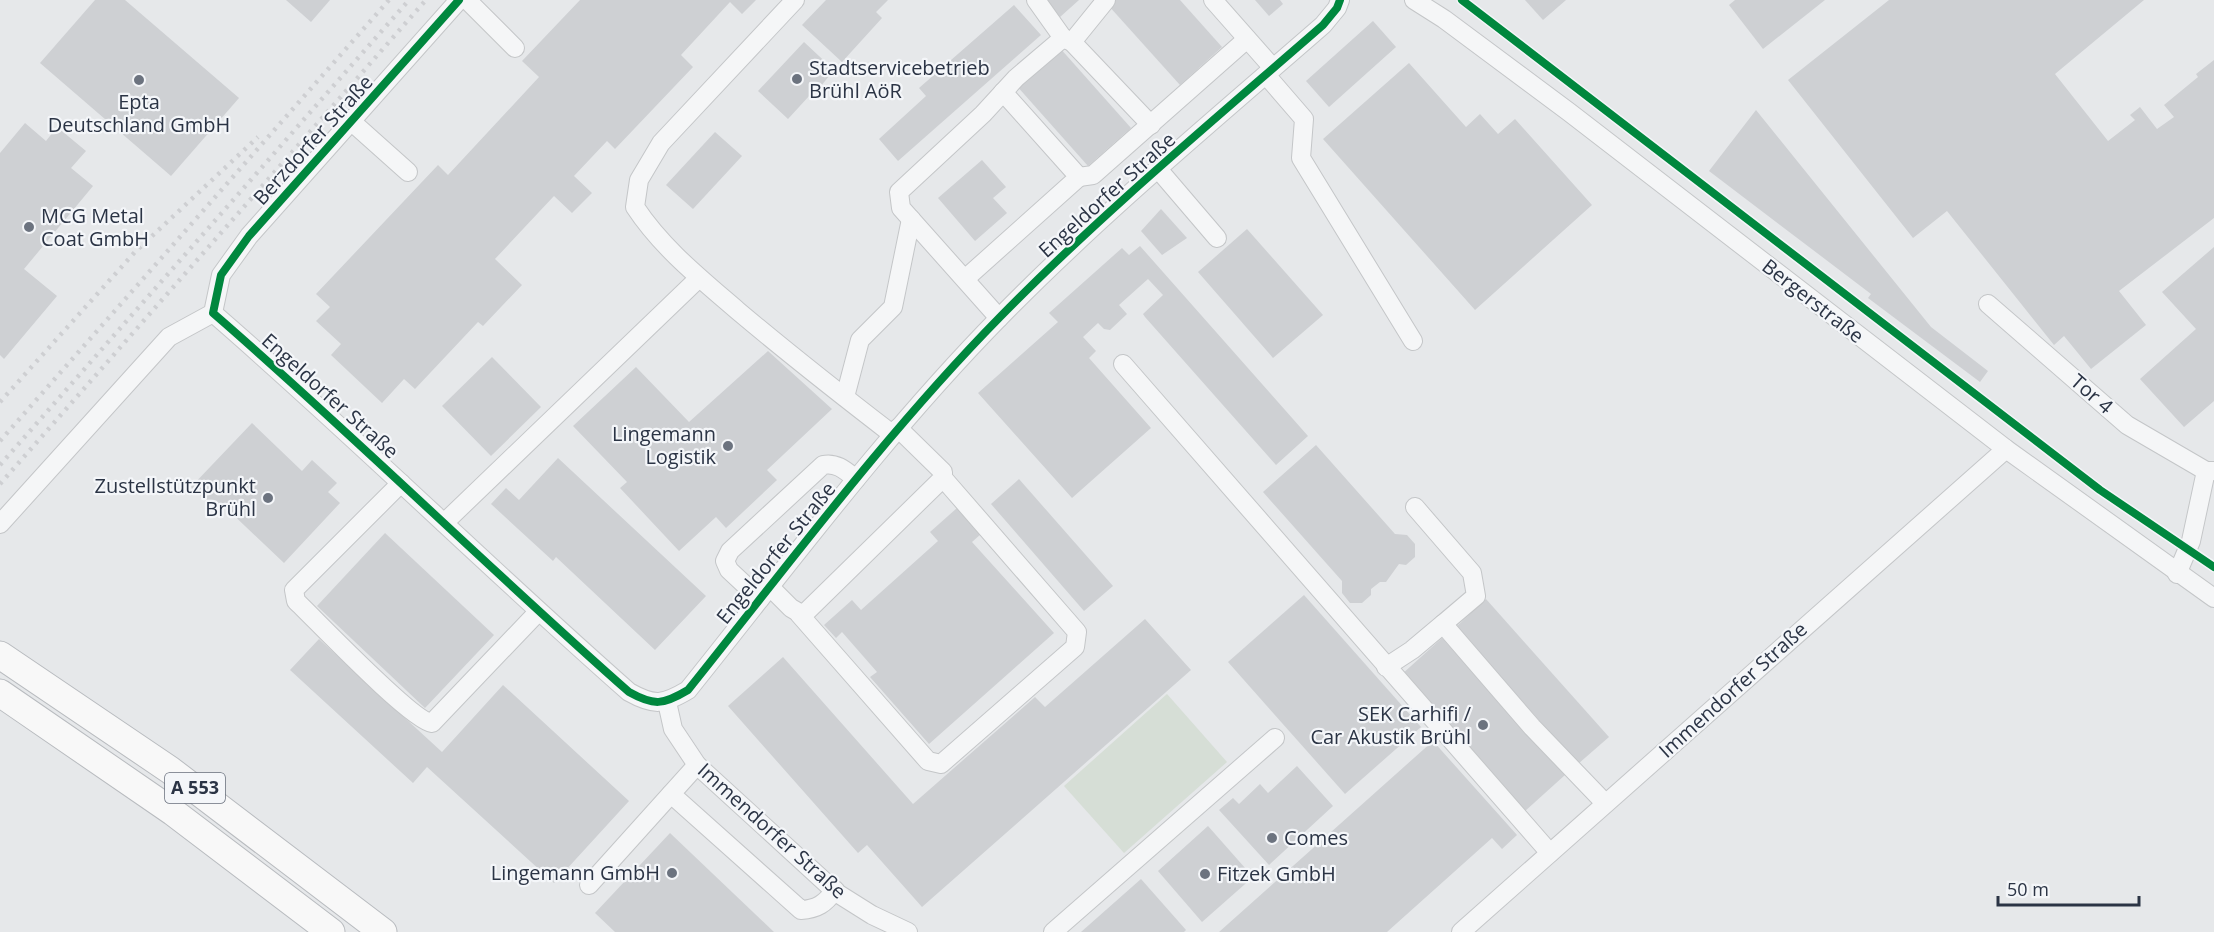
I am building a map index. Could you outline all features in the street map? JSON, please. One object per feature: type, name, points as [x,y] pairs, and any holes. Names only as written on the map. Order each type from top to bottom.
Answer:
[{"type":"highway","name":"A 553","points":[[0,654],[179,776],[383,932]]},
{"type":"highway","name":"A 553","points":[[0,693],[173,812],[331,932]]},
{"type":"street","name":"Berzdorfer Straße","points":[[213,313],[221,275],[249,236],[459,0]]},
{"type":"street","points":[[467,0],[515,48]]},
{"type":"street","points":[[795,0],[661,143],[639,180],[635,207],[651,231],[699,278],[845,398],[895,431],[943,472],[943,478],[1077,632],[1075,648],[941,764],[928,761],[799,614],[729,570],[725,561],[730,550],[823,465],[831,464],[840,467],[856,479]]},
{"type":"street","points":[[1036,0],[1068,40],[1151,125]]},
{"type":"street","points":[[999,318],[901,208],[899,192],[1003,92],[1068,40],[1106,0]]},
{"type":"street","points":[[1213,0],[1247,39],[1304,119],[1301,158],[1413,341]]},
{"type":"street","name":"Engeldorfer Straße","points":[[213,313],[401,483],[538,612],[629,692],[645,701],[667,702],[687,690],[895,431],[999,318],[1158,169],[1323,25],[1340,0]]},
{"type":"street","name":"Bergerstraße","points":[[1420,2],[1569,112],[2006,449],[2177,574],[2214,598]]},
{"type":"street","points":[[965,279],[1079,177],[1093,176],[1247,39]]},
{"type":"street","points":[[1003,92],[1079,177]]},
{"type":"street","points":[[352,122],[408,172]]},
{"type":"street","points":[[1158,169],[1217,238]]},
{"type":"street","points":[[845,398],[860,340],[893,307],[911,219]]},
{"type":"street","points":[[444,523],[699,278]]},
{"type":"street","name":"Tor 4","points":[[1988,304],[2127,425],[2210,471],[2191,541],[2177,574]]},
{"type":"street","points":[[0,524],[168,337],[213,313]]},
{"type":"street","points":[[1123,364],[1550,853]]},
{"type":"street","name":"Immendorfer Straße","points":[[1461,932],[2006,449]]},
{"type":"street","points":[[799,614],[808,612],[943,478]]},
{"type":"street","points":[[401,483],[294,590],[296,601],[399,700],[424,722],[432,723],[538,612]]},
{"type":"street","points":[[1386,667],[1412,650],[1476,596],[1473,573],[1415,507]]},
{"type":"street","points":[[1443,624],[1532,727],[1605,803]]},
{"type":"street","name":"Immendorfer Straße","points":[[667,702],[674,729],[697,765],[835,890],[872,915],[908,932]]},
{"type":"street","points":[[1053,932],[1275,738]]},
{"type":"street","points":[[589,885],[697,765]]},
{"type":"street","points":[[671,794],[801,910],[817,907],[827,901],[835,890]]},
{"type":"shaded area","points":[[1167,694],[1227,762],[1124,853],[1064,786]]},
{"type":"building","name":"Epta Deutschland GmbH","points":[[95,0],[125,0],[239,98],[171,176],[40,63]]},
{"type":"building","points":[[286,0],[330,0],[311,22]]},
{"type":"building","points":[[580,0],[756,0],[742,14],[730,2],[681,55],[693,67],[615,149],[607,141],[574,176],[592,193],[572,213],[554,196],[495,259],[522,285],[483,326],[478,322],[415,389],[404,379],[382,403],[331,355],[341,344],[316,321],[330,307],[316,294],[438,165],[448,175],[539,77],[522,61]]},
{"type":"building","points":[[826,0],[888,0],[876,12],[882,18],[842,62],[802,25]]},
{"type":"building","points":[[1046,0],[1079,0],[1060,17]]},
{"type":"building","points":[[1114,0],[1180,0],[1222,47],[1180,85],[1108,5]]},
{"type":"building","points":[[1255,0],[1280,0],[1283,4],[1269,16]]},
{"type":"building","points":[[1525,0],[1566,0],[1543,20]]},
{"type":"building","points":[[1735,0],[1825,0],[1763,49],[1729,5]]},
{"type":"building","points":[[1889,0],[2144,0],[2055,74],[2108,141],[2135,120],[2130,115],[2140,107],[2157,129],[2174,117],[2164,105],[2198,77],[2196,74],[2214,60],[2214,218],[2119,291],[2146,325],[2091,369],[2064,336],[2054,345],[1947,211],[1913,238],[1788,80]]},
{"type":"building","points":[[1014,5],[1041,35],[898,161],[879,139],[926,96],[919,88]]},
{"type":"building","points":[[1373,21],[1396,47],[1329,107],[1306,81]]},
{"type":"building","name":"Stadtservicebetrieb Brühl AöR","points":[[804,42],[834,70],[812,97],[810,95],[788,119],[758,91]]},
{"type":"building","points":[[1059,47],[1131,128],[1088,166],[1016,85]]},
{"type":"building","points":[[1409,63],[1466,127],[1480,114],[1498,134],[1515,119],[1592,205],[1475,310],[1323,139]]},
{"type":"building","points":[[1756,110],[1931,327],[1988,371],[1980,382],[1868,298],[1871,294],[1709,171]]},
{"type":"building","name":"MCG Metal Coat GmbH","points":[[25,123],[46,141],[57,127],[86,151],[71,168],[93,186],[24,269],[57,296],[4,359],[0,355],[0,153]]},
{"type":"building","points":[[715,132],[742,156],[693,209],[666,185]]},
{"type":"building","points":[[982,160],[1006,187],[993,198],[1007,213],[975,241],[938,198]]},
{"type":"building","points":[[1161,209],[1187,238],[1162,255],[1141,231]]},
{"type":"building","points":[[1247,229],[1323,315],[1273,358],[1198,272]]},
{"type":"building","points":[[1140,246],[1308,436],[1276,465],[1145,317],[1143,314],[1163,295],[1148,279],[1119,305],[1127,314],[1110,330],[1104,329],[1098,323],[1083,337],[1096,351],[1089,358],[1151,428],[1072,498],[978,393],[1058,322],[1049,313],[1122,248],[1129,255]]},
{"type":"building","points":[[2214,247],[2214,401],[2184,427],[2140,379],[2196,329],[2162,292]]},
{"type":"building","name":"Lingemann Logistik","points":[[768,351],[832,409],[767,470],[777,480],[726,528],[716,517],[679,551],[620,488],[627,482],[573,426],[636,367],[689,422]]},
{"type":"building","points":[[492,357],[541,407],[491,456],[442,406]]},
{"type":"building","name":"Zustellstützpunkt Brühl","points":[[252,423],[302,471],[312,460],[337,483],[328,492],[340,503],[284,563],[225,507],[219,513],[191,487]]},
{"type":"building","points":[[1316,445],[1395,534],[1407,535],[1415,544],[1415,557],[1406,565],[1399,564],[1386,582],[1380,582],[1371,589],[1371,595],[1362,603],[1350,603],[1342,593],[1342,581],[1263,492]]},
{"type":"building","points":[[558,458],[706,596],[655,650],[556,557],[553,561],[491,504],[506,488],[519,500]]},
{"type":"building","points":[[1019,479],[1113,586],[1084,611],[991,504]]},
{"type":"building","points":[[957,508],[981,534],[972,542],[1054,633],[929,744],[870,677],[877,672],[842,632],[836,638],[824,625],[852,600],[861,610],[938,541],[930,532]]},
{"type":"building","points":[[385,533],[494,635],[425,708],[317,606]]},
{"type":"building","points":[[1304,595],[1421,727],[1345,794],[1228,662]]},
{"type":"building","points":[[1486,599],[1609,737],[1578,764],[1456,627]]},
{"type":"building","points":[[1145,619],[1191,670],[922,907],[867,845],[858,853],[728,706],[783,657],[913,804],[1035,697],[1045,707]]},
{"type":"building","name":"SEK Carhifi / Car Akustik Brühl","points":[[1442,638],[1565,775],[1524,812],[1401,675]]},
{"type":"building","points":[[319,639],[442,752],[503,685],[629,801],[554,883],[427,767],[413,783],[290,670]]},
{"type":"building","points":[[1433,741],[1517,835],[1502,849],[1492,838],[1387,932],[1219,932]]},
{"type":"building","name":"Comes","points":[[1297,766],[1333,806],[1269,865],[1219,810],[1233,798],[1239,804],[1260,784],[1268,793]]},
{"type":"building","name":"Fitzek GmbH","points":[[1208,826],[1253,877],[1202,922],[1158,871]]},
{"type":"building","name":"Lingemann GmbH","points":[[670,833],[774,932],[615,932],[595,913]]},
{"type":"building","points":[[1141,879],[1186,930],[1184,932],[1081,932]]},
{"type":"railway","points":[[0,441],[389,0]]},
{"type":"railway","points":[[0,465],[409,0]]},
{"type":"railway","points":[[0,484],[426,0]]},
{"type":"railway","points":[[0,402],[135,252],[258,137]]},
{"type":"cycle path","points":[[459,0],[249,236],[221,275],[213,313],[629,692],[645,700],[658,702],[672,699],[688,690],[917,406],[1000,317],[1118,204],[1323,25],[1337,8],[1340,0]]},
{"type":"cycle path","points":[[1462,0],[2100,490],[2214,567]]},
{"type":"place","name":"Stadtservicebetrieb Brühl AöR","points":[[797,79]]},
{"type":"place","name":"Epta Deutschland GmbH","points":[[139,80]]},
{"type":"place","name":"MCG Metal Coat GmbH","points":[[29,227]]},
{"type":"place","name":"Lingemann Logistik","points":[[728,446]]},
{"type":"place","name":"Zustellstützpunkt Brühl","points":[[268,498]]},
{"type":"place","name":"SEK Carhifi / Car Akustik Brühl","points":[[1483,725]]},
{"type":"place","name":"Comes","points":[[1272,838]]},
{"type":"place","name":"Lingemann GmbH","points":[[672,873]]},
{"type":"place","name":"Fitzek GmbH","points":[[1205,874]]}]
